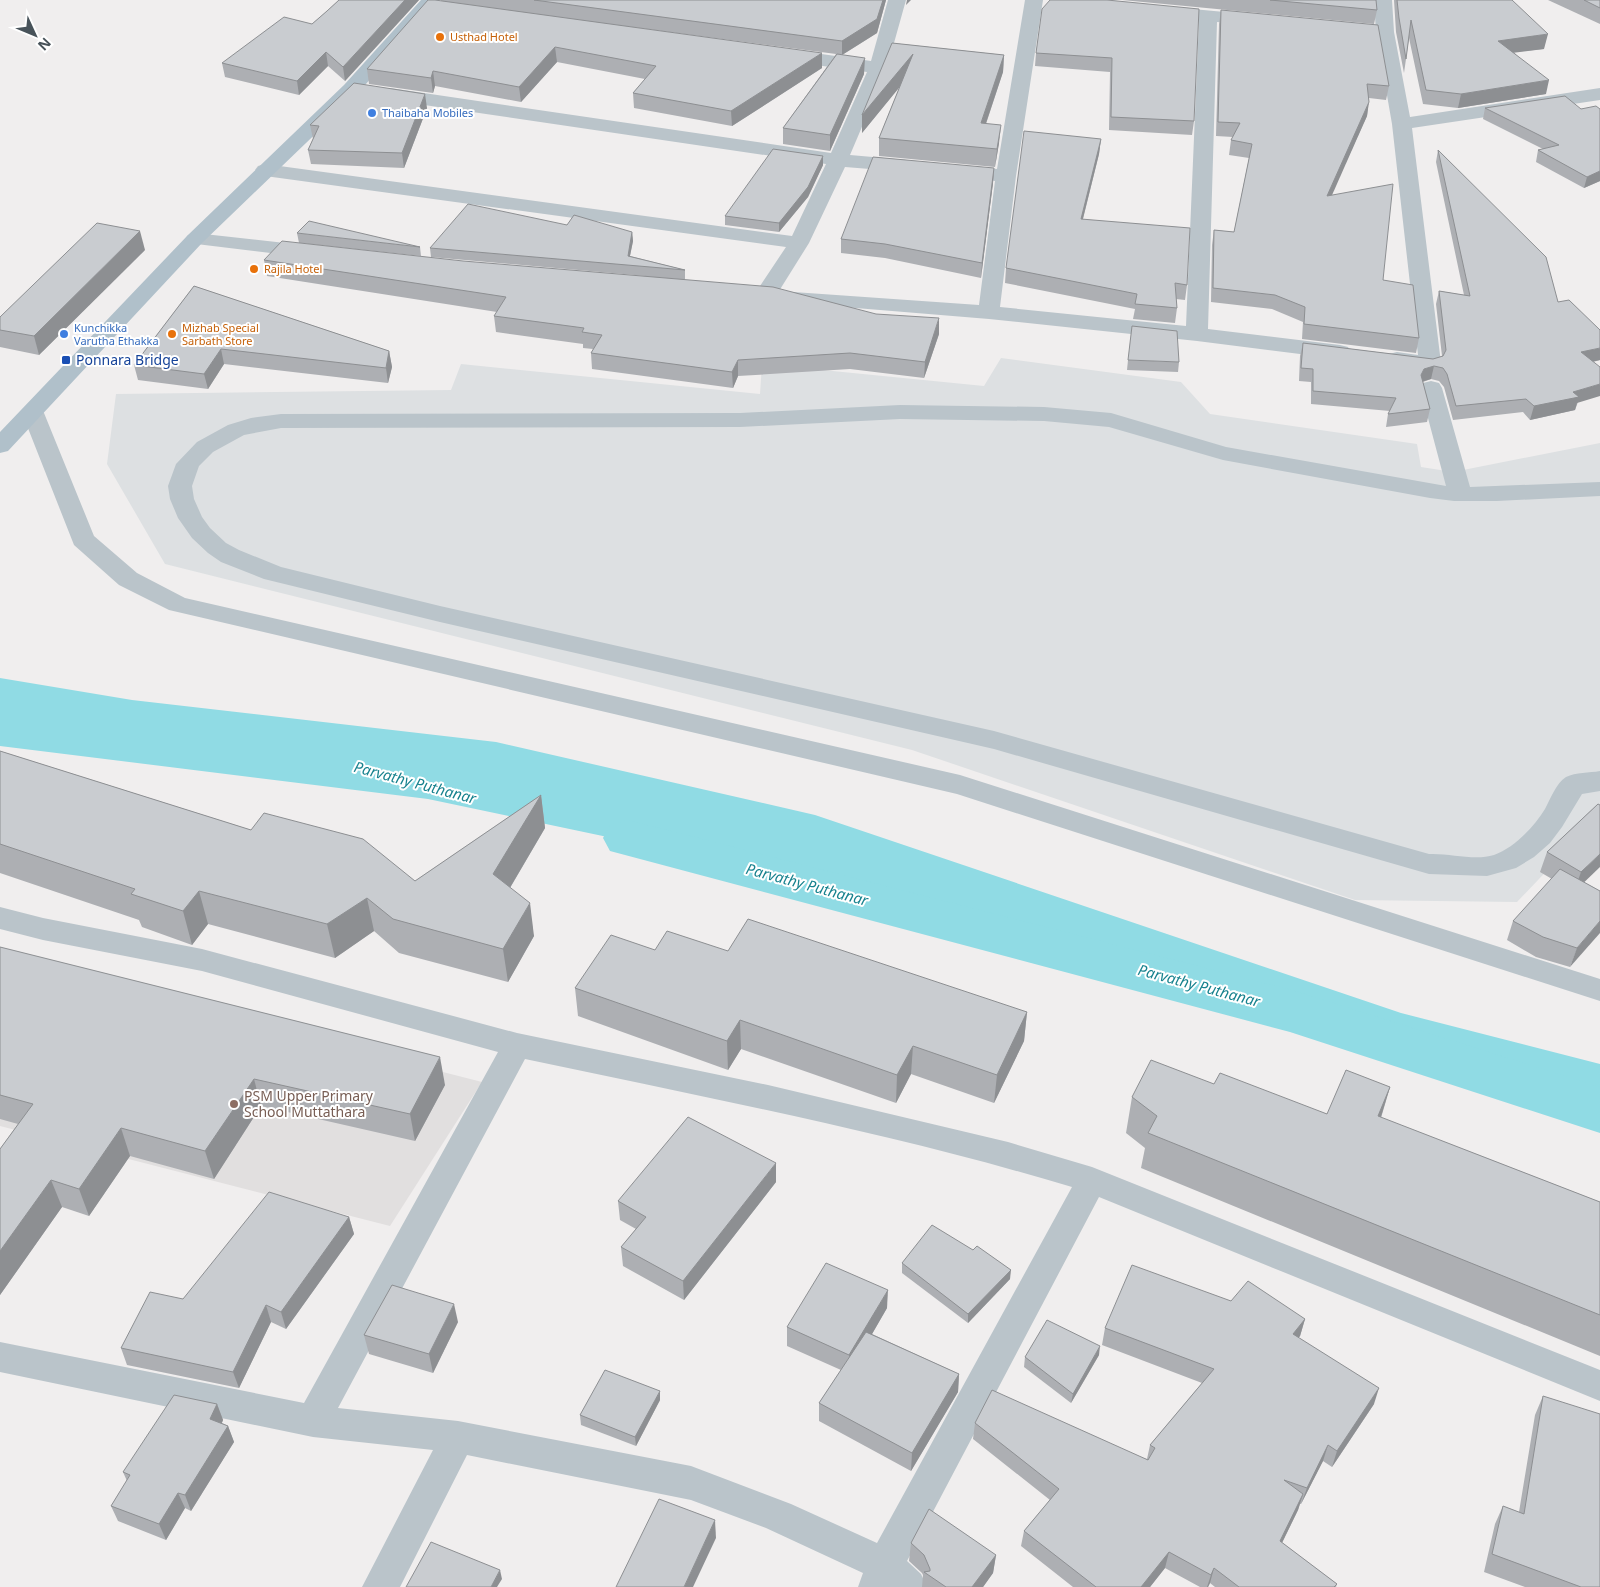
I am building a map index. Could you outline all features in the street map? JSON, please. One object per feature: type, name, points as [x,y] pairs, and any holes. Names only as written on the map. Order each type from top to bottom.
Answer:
[{"type":"main road","points":[[0,446],[195,238],[352,89],[434,5]]},
{"type":"street","points":[[897,0],[878,68],[838,160],[798,244],[755,294],[989,312],[1197,334],[1430,363],[1402,124],[1375,31],[1383,0]]},
{"type":"street","points":[[989,312],[1006,176],[1034,0]]},
{"type":"street","points":[[1140,9],[1277,22]]},
{"type":"street","points":[[1197,334],[1208,15]]},
{"type":"street","points":[[770,53],[878,68]]},
{"type":"street","points":[[352,89],[838,160],[1006,176]]},
{"type":"street","points":[[1402,124],[1600,94]]},
{"type":"street","points":[[265,170],[798,244]]},
{"type":"street","points":[[195,238],[330,254]]},
{"type":"street","points":[[1431,388],[1460,494]]},
{"type":"street","points":[[1600,489],[1540,493],[1460,494],[1430,491],[1223,453],[1111,420],[1069,415],[986,412],[900,412],[740,420],[263,422],[236,430],[205,447],[188,464],[180,486],[182,499],[190,518],[201,533],[217,548],[230,556],[273,573],[440,614],[994,740],[1429,864],[1443,863],[1468,866],[1501,864],[1521,851],[1540,835],[1552,820],[1572,787],[1576,784],[1600,781]]},
{"type":"street","points":[[32,413],[83,540],[128,579],[178,604],[960,785],[1600,990]]},
{"type":"street","points":[[0,918],[43,929],[202,960],[517,1045],[778,1100],[1008,1155],[1092,1180],[1600,1386]]},
{"type":"street","points":[[313,1421],[517,1045]]},
{"type":"street","points":[[0,1357],[313,1421],[458,1437],[691,1483],[778,1516],[890,1580],[1092,1180]]},
{"type":"street","points":[[381,1587],[458,1437]]},
{"type":"shaded area","points":[[1001,358],[1181,382],[1210,414],[1417,444],[1421,467],[1453,472],[1600,443],[1600,819],[1597,818],[1517,902],[1355,900],[912,750],[165,564],[107,464],[116,394],[451,390],[461,364],[760,394],[762,364],[984,386]]},
{"type":"shaded area","name":"PSM Upper Primary School Muttathara","points":[[0,967],[150,997],[482,1082],[390,1226],[0,1126]]},
{"type":"water","points":[[0,678],[132,700],[496,742],[815,815],[1401,1013],[1600,1064],[1600,1106],[1517,1074],[921,903],[428,799],[0,746]]},
{"type":"building","points":[[339,0],[405,0],[343,67],[326,52],[297,81],[222,63],[284,17],[312,24]]},
{"type":"building","points":[[428,0],[822,53],[731,111],[633,93],[656,66],[555,47],[519,87],[433,71],[431,78],[367,69]]},
{"type":"building","points":[[534,0],[883,0],[877,19],[842,41]]},
{"type":"building","points":[[1050,0],[1107,0],[1199,9],[1194,121],[1111,117],[1112,58],[1036,53],[1042,9]]},
{"type":"building","points":[[1270,0],[1376,0],[1377,10]]},
{"type":"building","points":[[1397,0],[1512,0],[1548,34],[1498,41],[1549,80],[1461,94],[1426,90],[1411,20],[1406,59]]},
{"type":"building","points":[[1584,0],[1600,0],[1600,8]]},
{"type":"building","points":[[1221,10],[1378,25],[1389,86],[1367,84],[1369,102],[1327,196],[1393,184],[1383,280],[1413,285],[1419,338],[1304,324],[1305,307],[1275,295],[1213,288],[1214,230],[1234,232],[1252,144],[1231,140],[1240,123],[1218,122]]},
{"type":"building","points":[[892,43],[1004,55],[981,123],[1001,125],[997,149],[879,138],[913,54],[862,115]]},
{"type":"building","points":[[837,54],[865,58],[830,135],[783,128]]},
{"type":"building","points":[[354,83],[425,94],[402,153],[308,150],[319,126],[310,125]]},
{"type":"building","points":[[1565,96],[1581,109],[1596,106],[1600,109],[1600,171],[1587,177],[1538,150],[1559,145],[1485,108]]},
{"type":"building","points":[[1024,131],[1101,139],[1081,219],[1190,228],[1187,285],[1175,283],[1177,308],[1135,304],[1137,294],[1006,268]]},
{"type":"building","points":[[773,149],[823,156],[808,187],[779,223],[725,216]]},
{"type":"building","points":[[1438,150],[1546,257],[1558,302],[1569,300],[1600,330],[1600,348],[1581,352],[1600,367],[1600,384],[1573,392],[1579,397],[1534,406],[1526,399],[1456,406],[1447,374],[1443,368],[1434,366],[1424,369],[1421,375],[1430,409],[1388,414],[1396,398],[1313,391],[1313,369],[1301,368],[1303,343],[1433,359],[1443,356],[1446,350],[1439,291],[1470,296]]},
{"type":"building","points":[[873,157],[994,168],[982,263],[885,244],[841,239]]},
{"type":"building","points":[[468,204],[567,225],[574,215],[632,232],[628,256],[685,270],[430,248]]},
{"type":"building","points":[[309,221],[420,247],[297,233]]},
{"type":"building","points":[[97,223],[140,231],[34,336],[0,330],[0,317]]},
{"type":"building","points":[[282,241],[463,261],[773,287],[876,314],[939,318],[925,362],[850,353],[738,360],[732,372],[591,353],[602,335],[582,332],[584,328],[494,316],[506,297],[264,260]]},
{"type":"building","points":[[194,286],[389,351],[386,368],[221,349],[204,374],[134,365]]},
{"type":"building","points":[[1132,326],[1177,331],[1179,362],[1128,360]]},
{"type":"building","points":[[0,751],[251,830],[264,813],[363,839],[415,881],[541,795],[493,874],[530,903],[503,949],[393,919],[367,898],[327,924],[199,891],[183,911],[131,894],[135,889],[0,844]]},
{"type":"building","points":[[1598,804],[1600,805],[1600,854],[1581,872],[1547,852]]},
{"type":"building","points":[[1560,869],[1600,891],[1600,921],[1577,948],[1543,937],[1513,921]]},
{"type":"building","points":[[748,919],[1027,1012],[997,1075],[913,1046],[897,1075],[740,1020],[727,1041],[575,988],[611,935],[655,950],[667,931],[728,951]]},
{"type":"building","name":"PSM Upper Primary School Muttathara","points":[[0,947],[440,1057],[410,1114],[254,1079],[205,1151],[121,1128],[79,1189],[51,1180],[0,1251],[0,1149],[33,1104],[0,1095]]},
{"type":"building","points":[[1151,1060],[1214,1084],[1220,1073],[1327,1114],[1346,1070],[1390,1087],[1378,1116],[1600,1202],[1600,1315],[1148,1133],[1157,1116],[1132,1097]]},
{"type":"building","points":[[688,1117],[776,1163],[683,1281],[621,1247],[646,1217],[618,1201]]},
{"type":"building","points":[[269,1192],[349,1217],[281,1312],[266,1305],[233,1372],[121,1348],[150,1292],[183,1299]]},
{"type":"building","points":[[932,1225],[973,1250],[977,1246],[1011,1270],[968,1314],[902,1263]]},
{"type":"building","points":[[826,1263],[888,1290],[849,1355],[787,1327]]},
{"type":"building","points":[[1132,1265],[1231,1301],[1248,1281],[1305,1319],[1293,1334],[1379,1388],[1337,1451],[1328,1445],[1307,1488],[1284,1480],[1303,1494],[1280,1541],[1337,1584],[1334,1587],[1239,1587],[1214,1568],[1211,1575],[1169,1552],[1141,1587],[1096,1587],[1024,1531],[1059,1489],[975,1423],[992,1390],[1148,1460],[1155,1448],[1150,1445],[1214,1369],[1105,1328]]},
{"type":"building","points":[[392,1285],[454,1304],[429,1354],[364,1335]]},
{"type":"building","points":[[1047,1320],[1100,1346],[1073,1394],[1025,1357]]},
{"type":"building","points":[[866,1332],[959,1374],[912,1453],[819,1403]]},
{"type":"building","points":[[605,1370],[660,1391],[635,1437],[580,1415]]},
{"type":"building","points":[[174,1395],[217,1404],[210,1419],[228,1426],[185,1495],[178,1493],[159,1524],[111,1506],[130,1475],[123,1472]]},
{"type":"building","points":[[1543,1396],[1600,1414],[1600,1587],[1581,1587],[1492,1554],[1503,1506],[1524,1514]]},
{"type":"building","points":[[659,1499],[715,1520],[684,1587],[616,1587]]},
{"type":"building","points":[[929,1509],[996,1555],[972,1587],[946,1587],[924,1572],[930,1571],[930,1569],[924,1555],[911,1543]]},
{"type":"building","points":[[431,1542],[500,1570],[491,1587],[406,1587]]},
{"type":"waterway","name":"Parvathy Puthanar","points":[[628,838],[1292,1011],[1600,1110]]},
{"type":"place","name":"Usthad Hotel","points":[[440,37]]},
{"type":"place","name":"Thaibaha Mobiles","points":[[372,113]]},
{"type":"place","name":"Rajila Hotel","points":[[254,269]]},
{"type":"place","name":"Kunchikka Varutha Ethakka","points":[[64,334]]},
{"type":"place","name":"Mizhab Special Sarbath Store","points":[[172,334]]},
{"type":"place","name":"Ponnara Bridge","points":[[66,360]]},
{"type":"place","name":"PSM Upper Primary School Muttathara","points":[[234,1104]]}]
